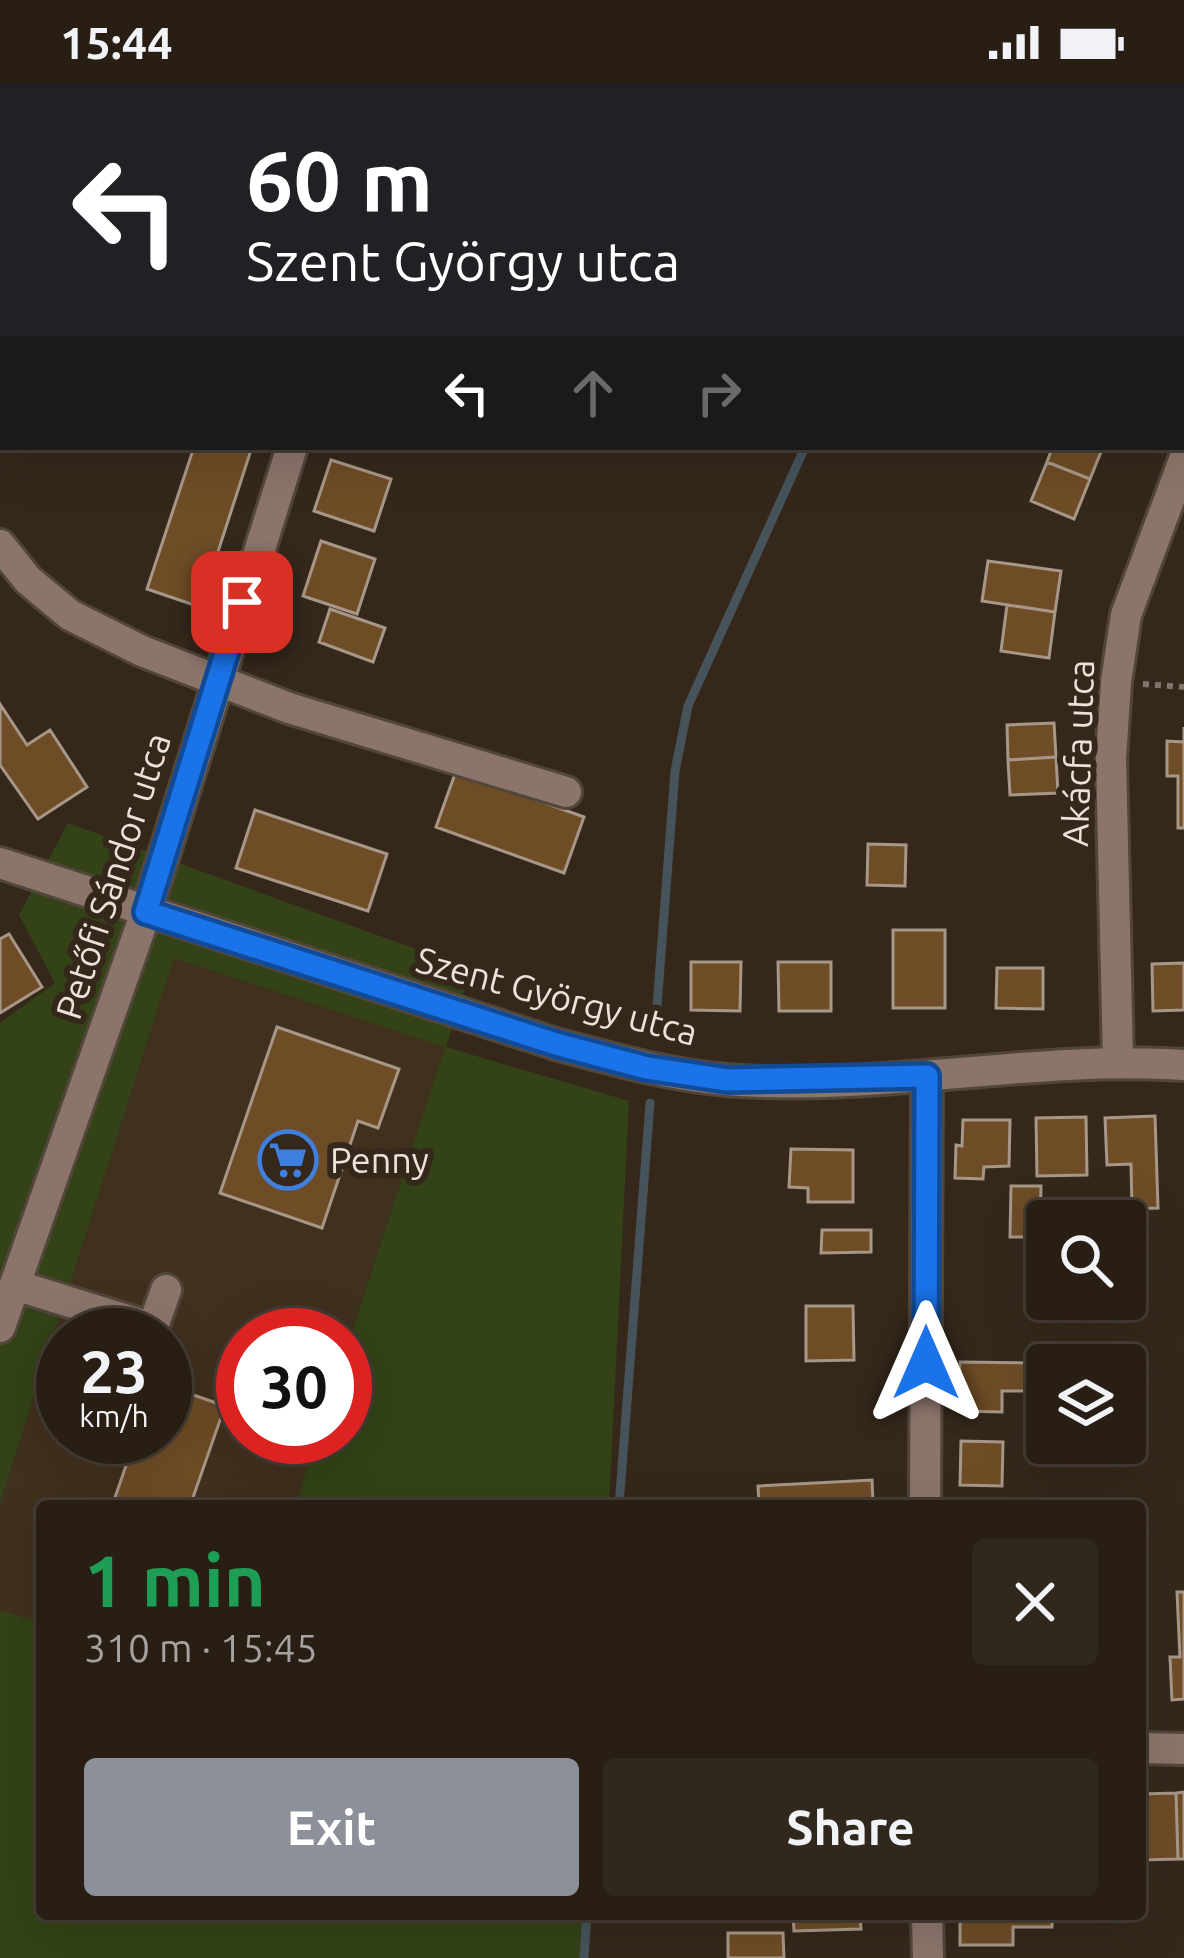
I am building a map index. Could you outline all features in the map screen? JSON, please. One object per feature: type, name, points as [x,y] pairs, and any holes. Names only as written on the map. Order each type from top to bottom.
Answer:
[{"type":"street","name":"Petőfi Sándor utca","points":[[0,1327],[146,912],[291,450]]},
{"type":"street","name":"Akácfa utca","points":[[1118,1060],[1111,759],[1116,682],[1126,615],[1184,460]]},
{"type":"street","points":[[0,545],[28,580],[70,615],[142,651],[289,708],[566,792]]},
{"type":"street","name":"Szent György utca","points":[[0,863],[556,1044],[647,1068],[727,1080],[927,1076],[1118,1060],[1184,1065]]},
{"type":"street","points":[[925,1500],[927,1076]]},
{"type":"street","points":[[15,1285],[84,1308]]},
{"type":"street","points":[[160,1308],[166,1290]]},
{"type":"street","points":[[1146,1748],[1184,1748]]},
{"type":"street","points":[[928,1920],[928,1958]]},
{"type":"path","points":[[1116,682],[1184,687]]},
{"type":"shaded area","points":[[174,957],[445,1047],[360,1308],[216,1308],[216,1464],[308,1464],[297,1500],[36,1500],[36,1621],[0,1610],[0,1503],[36,1390],[36,1464],[192,1464],[192,1308],[62,1308]]},
{"type":"green space","points":[[68,823],[471,969],[446,1047],[629,1101],[609,1500],[297,1500],[308,1464],[372,1464],[372,1308],[360,1308],[445,1047],[174,958],[62,1308],[36,1308],[36,1390],[0,1503],[0,1023],[55,983],[19,915]]},
{"type":"green space","points":[[0,1610],[36,1621],[36,1920],[588,1920],[586,1958],[0,1958]]},
{"type":"building","points":[[193,450],[251,450],[200,607],[147,589]]},
{"type":"building","points":[[1102,450],[1090,479],[1047,462],[1051,451]]},
{"type":"building","points":[[331,460],[391,479],[374,531],[314,511]]},
{"type":"building","points":[[1047,462],[1090,479],[1074,519],[1031,501]]},
{"type":"building","points":[[321,541],[375,559],[357,614],[303,596]]},
{"type":"building","points":[[988,561],[1061,571],[1055,612],[982,601]]},
{"type":"building","points":[[1007,605],[1055,612],[1049,658],[1001,651]]},
{"type":"building","points":[[330,609],[385,628],[373,662],[319,642]]},
{"type":"building","points":[[0,704],[27,745],[50,730],[87,787],[38,819],[0,765]]},
{"type":"building","points":[[1054,723],[1056,757],[1008,760],[1007,725]]},
{"type":"building","points":[[1167,741],[1184,742],[1184,828],[1178,828],[1178,776],[1167,776]]},
{"type":"building","points":[[1056,757],[1058,793],[1010,795],[1008,760]]},
{"type":"building","points":[[456,771],[584,817],[564,873],[436,827]]},
{"type":"building","points":[[255,810],[387,854],[368,911],[236,868]]},
{"type":"building","points":[[868,844],[906,845],[905,886],[867,885]]},
{"type":"building","points":[[893,930],[945,930],[945,1008],[893,1008]]},
{"type":"building","points":[[9,934],[42,987],[0,1013],[0,939]]},
{"type":"building","points":[[691,962],[741,962],[740,1011],[691,1010]]},
{"type":"building","points":[[778,962],[831,962],[831,1011],[779,1011]]},
{"type":"building","points":[[1184,963],[1184,1010],[1153,1011],[1152,964]]},
{"type":"building","points":[[997,968],[1043,968],[1043,1009],[996,1008]]},
{"type":"building","name":"Penny","points":[[277,1027],[399,1069],[378,1128],[358,1121],[322,1228],[220,1193]]},
{"type":"building","points":[[1155,1116],[1158,1208],[1146,1208],[1146,1200],[1132,1200],[1131,1164],[1107,1165],[1105,1118]]},
{"type":"building","points":[[1086,1117],[1087,1175],[1037,1176],[1036,1118]]},
{"type":"building","points":[[963,1120],[1010,1120],[1009,1166],[984,1167],[983,1179],[955,1178]]},
{"type":"building","points":[[791,1149],[853,1150],[853,1202],[808,1202],[808,1188],[789,1187]]},
{"type":"building","points":[[1011,1186],[1041,1186],[1041,1200],[1026,1200],[1026,1237],[1010,1237]]},
{"type":"building","points":[[822,1230],[871,1230],[871,1252],[821,1253]]},
{"type":"building","points":[[806,1306],[853,1306],[854,1360],[806,1361]]},
{"type":"building","points":[[960,1362],[1026,1363],[1026,1391],[1002,1391],[1002,1412],[959,1411]]},
{"type":"building","points":[[192,1394],[216,1403],[216,1432],[192,1500],[114,1500],[127,1464],[192,1464]]},
{"type":"building","points":[[961,1441],[1003,1442],[1002,1486],[960,1485]]},
{"type":"building","points":[[872,1480],[873,1500],[759,1500],[758,1486]]},
{"type":"building","points":[[1177,1592],[1184,1592],[1184,1699],[1172,1700],[1170,1657],[1180,1657]]},
{"type":"building","points":[[1184,1792],[1184,1859],[1178,1859],[1176,1793]]},
{"type":"building","points":[[1176,1793],[1178,1859],[1146,1860],[1146,1794]]},
{"type":"building","points":[[793,1920],[860,1920],[861,1929],[794,1931]]},
{"type":"building","points":[[960,1920],[1052,1920],[1052,1927],[1013,1927],[1013,1945],[960,1945]]},
{"type":"building","points":[[728,1933],[783,1933],[784,1958],[728,1958]]},
{"type":"waterway","points":[[655,1032],[675,771],[688,706],[804,450]]},
{"type":"waterway","points":[[619,1500],[650,1103]]},
{"type":"waterway","points":[[584,1958],[587,1920]]},
{"type":"place","name":"Penny","points":[[288,1160]]},
{"type":"route","points":[[242,602],[146,912],[556,1044],[647,1068],[727,1080],[927,1076],[926,1363]]}]
